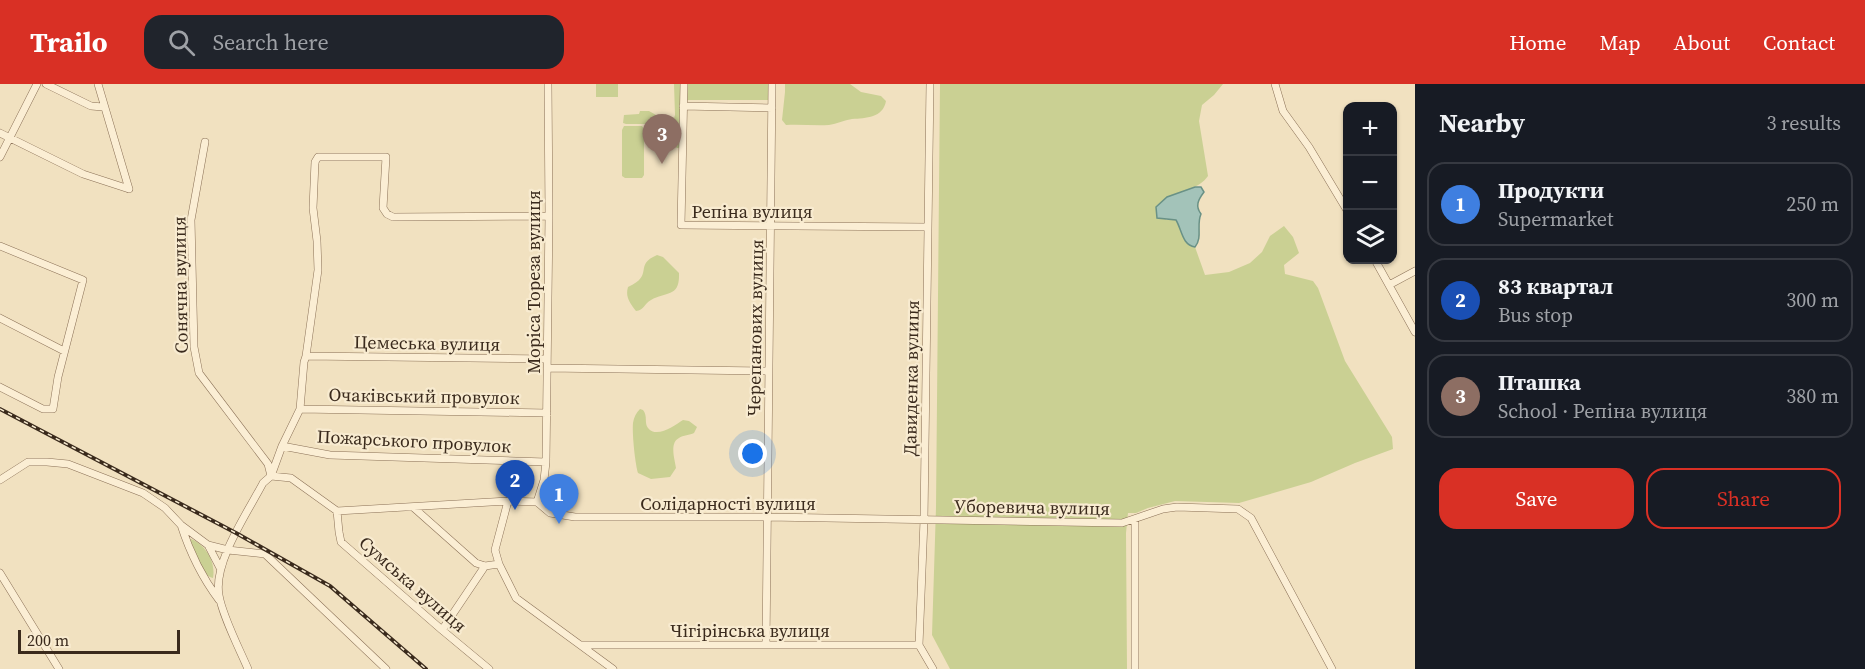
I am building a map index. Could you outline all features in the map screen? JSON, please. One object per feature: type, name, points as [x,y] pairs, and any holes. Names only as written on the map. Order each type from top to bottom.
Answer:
[{"type":"street","points":[[0,157],[38,84]]},
{"type":"street","points":[[46,84],[91,106],[104,107]]},
{"type":"street","points":[[0,133],[83,174],[129,189],[98,84]]},
{"type":"street","name":"Моріса Тореза вулиця","points":[[537,502],[544,480],[546,462],[548,84]]},
{"type":"street","name":"Репiна вулиця","points":[[684,84],[681,225],[928,227]]},
{"type":"street","name":"Черепанових вулиця","points":[[766,645],[772,84]]},
{"type":"street","name":"Давиденка вулиця","points":[[919,645],[924,520],[930,84]]},
{"type":"street","points":[[1275,84],[1283,111],[1309,147],[1346,210]]},
{"type":"street","points":[[683,106],[772,108]]},
{"type":"street","name":"Сонячна вулиця","points":[[205,142],[191,220],[194,347],[199,373],[268,464],[271,476]]},
{"type":"street","points":[[220,602],[218,584],[220,568],[263,483],[271,476],[282,446],[300,409],[304,362],[318,270],[313,208],[315,162],[318,157],[386,157],[383,208],[393,218],[549,216]]},
{"type":"street","points":[[0,246],[83,280],[64,351],[53,410],[43,409],[0,387]]},
{"type":"street","points":[[1377,264],[1415,332]]},
{"type":"street","points":[[1389,285],[1415,271]]},
{"type":"street","points":[[0,318],[64,351]]},
{"type":"street","name":"Цемеська вулиця","points":[[306,356],[547,359]]},
{"type":"street","points":[[547,368],[769,371]]},
{"type":"street","name":"Очакiвський провулок","points":[[300,409],[547,413]]},
{"type":"street","name":"Пожарського провулок","points":[[282,446],[330,455],[546,462]]},
{"type":"street","points":[[0,480],[28,462],[47,462],[68,464],[143,493],[165,508],[181,525],[208,545],[228,550],[265,554],[386,669]]},
{"type":"street","points":[[271,476],[291,477],[337,511]]},
{"type":"street","points":[[508,501],[495,550],[499,564],[516,598],[613,669]]},
{"type":"street","name":"Солідарності вулиця","points":[[337,511],[508,501],[537,502],[550,513],[575,517],[924,520]]},
{"type":"street","name":"Уборевича вулиця","points":[[924,520],[1122,523],[1163,509],[1177,507],[1238,509],[1251,518],[1332,669]]},
{"type":"street","points":[[414,508],[476,563],[484,566],[499,564]]},
{"type":"street","name":"Сумська вулиця","points":[[337,511],[341,542],[489,669]]},
{"type":"street","points":[[1135,519],[1135,669]]},
{"type":"street","points":[[181,525],[204,580],[220,602],[248,669]]},
{"type":"street","points":[[208,545],[220,568]]},
{"type":"street","points":[[442,630],[484,566]]},
{"type":"street","points":[[0,573],[59,669]]},
{"type":"street","name":"Чiгiрiнська вулиця","points":[[581,645],[919,645]]},
{"type":"street","points":[[919,645],[933,669]]},
{"type":"green space","points":[[596,84],[618,84],[618,97],[596,97]]},
{"type":"green space","points":[[674,84],[770,84],[769,100],[687,100],[682,118],[685,141],[680,148],[677,148],[672,144],[672,125],[675,115]]},
{"type":"green space","points":[[785,84],[850,84],[861,92],[881,96],[886,101],[878,114],[868,117],[829,125],[786,125],[782,120]]},
{"type":"green space","points":[[940,84],[1223,84],[1202,105],[1199,121],[1208,176],[1195,187],[1167,197],[1166,220],[1176,220],[1187,243],[1195,247],[1205,275],[1229,272],[1250,263],[1262,252],[1270,236],[1284,226],[1293,237],[1299,253],[1284,265],[1285,274],[1313,281],[1318,288],[1345,361],[1392,437],[1393,449],[1311,482],[1239,503],[1175,501],[1136,513],[1128,513],[1126,533],[1127,669],[950,669],[932,635],[936,507]]},
{"type":"green space","points":[[640,111],[649,111],[656,115],[656,124],[623,123],[624,115],[639,114]]},
{"type":"green space","points":[[624,126],[642,126],[644,129],[644,175],[642,178],[622,176],[622,130]]},
{"type":"green space","points":[[657,255],[663,257],[679,273],[679,281],[675,290],[651,300],[636,311],[628,297],[628,287],[641,278],[646,263]]},
{"type":"green space","points":[[640,409],[643,410],[647,426],[652,431],[661,432],[683,420],[697,427],[694,433],[676,440],[673,452],[676,468],[670,477],[651,479],[638,473],[633,423]]},
{"type":"green space","points":[[191,539],[201,545],[209,555],[213,566],[213,578],[201,568]]},
{"type":"water","points":[[1201,187],[1204,192],[1198,203],[1201,214],[1199,239],[1195,247],[1187,243],[1176,220],[1157,218],[1156,207],[1167,197]]},
{"type":"railway","points":[[0,409],[236,533],[330,586],[426,669]]},
{"type":"place","name":"Пташка","points":[[662,164]]},
{"type":"place","name":"83 квартал","points":[[515,510]]},
{"type":"place","name":"Продукти","points":[[559,524]]}]
